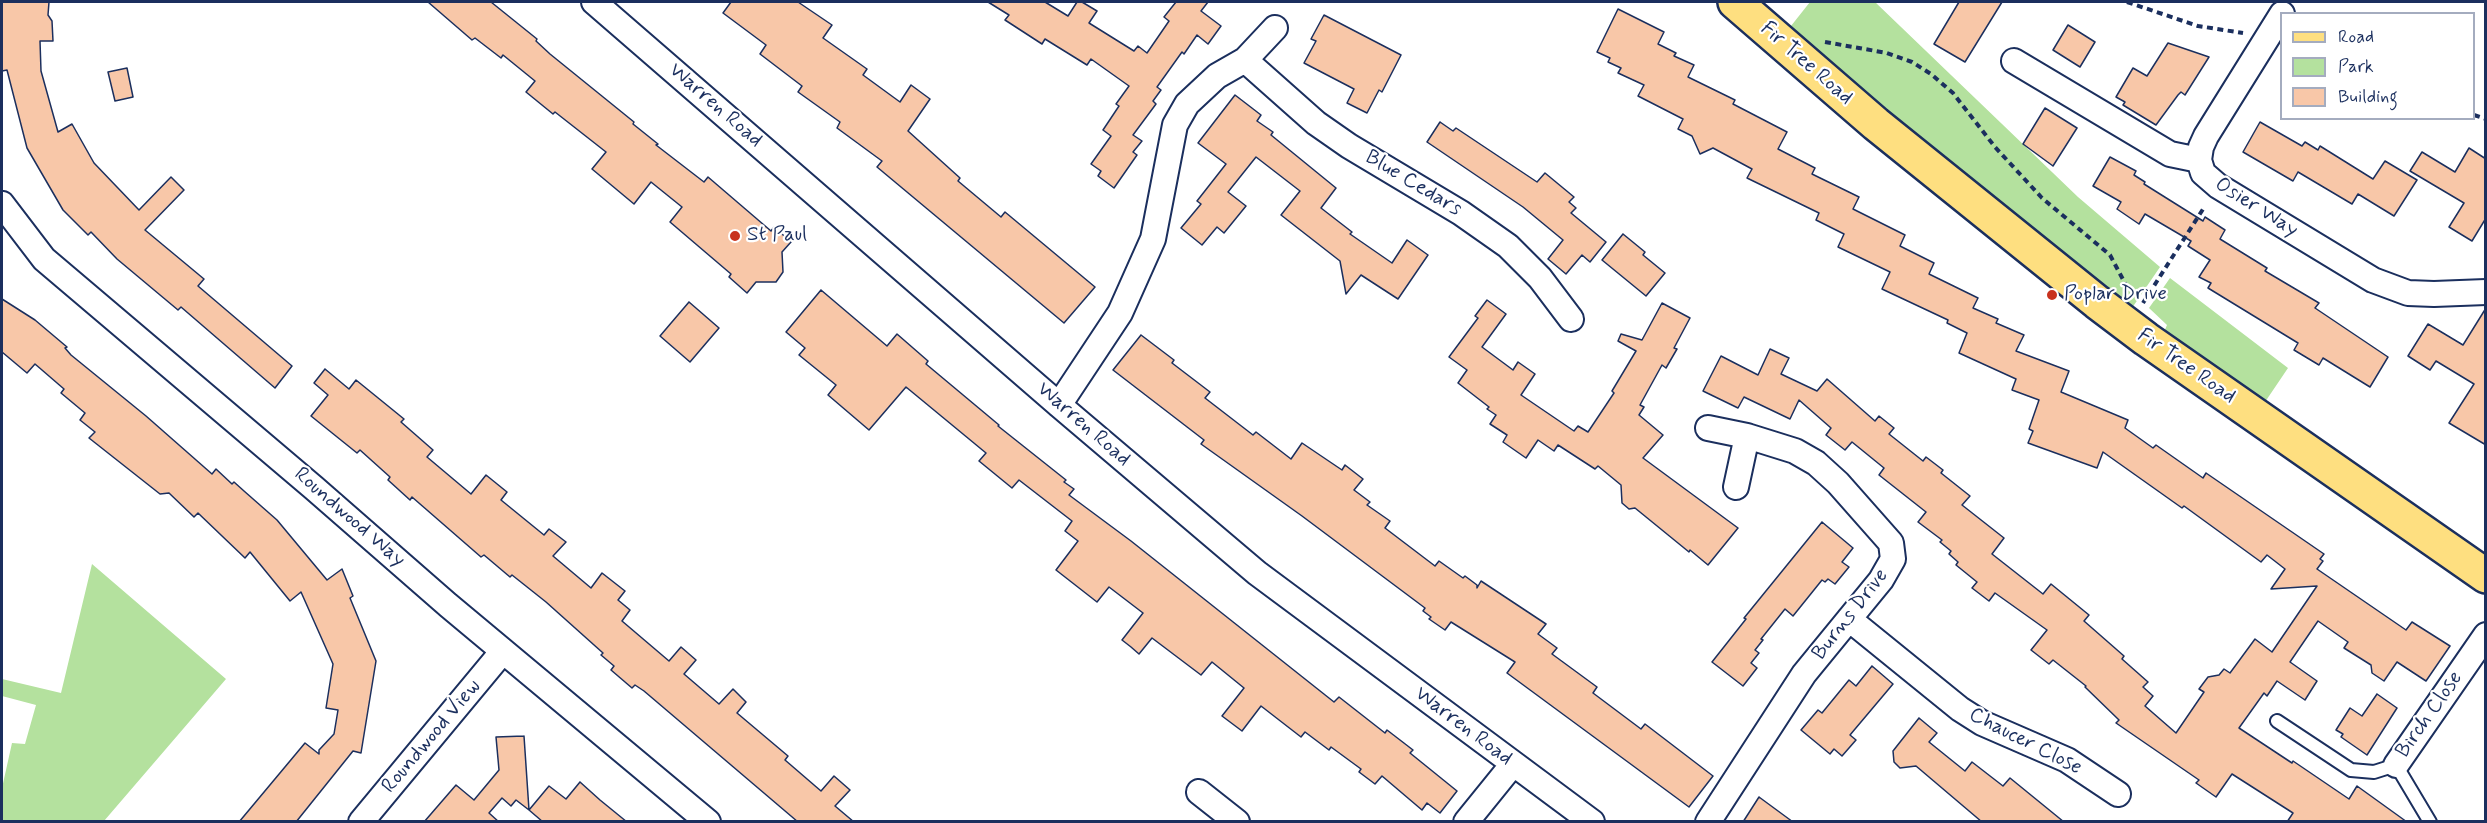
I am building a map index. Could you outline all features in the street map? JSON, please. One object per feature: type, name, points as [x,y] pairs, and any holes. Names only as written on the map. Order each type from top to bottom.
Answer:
[{"type":"main road","name":"Fir Tree Road","points":[[1735,2],[1876,124],[2097,302],[2146,339],[2486,576]]},
{"type":"street","name":"Warren Road","points":[[594,2],[621,10],[1059,405],[1257,573],[1592,822]]},
{"type":"street","points":[[2199,160],[2206,136],[2280,17]]},
{"type":"street","points":[[1059,405],[1120,313],[1154,239],[1175,125],[1187,104],[1217,76],[1245,60],[1275,28]]},
{"type":"street","name":"Blue Cedars","points":[[1245,60],[1316,123],[1349,146],[1461,213],[1508,246],[1540,278],[1571,320]]},
{"type":"street","name":"Osier Way","points":[[2014,61],[2169,154],[2199,160],[2203,173],[2218,186],[2373,280],[2408,293],[2486,292]]},
{"type":"street","name":"Roundwood Way","points":[[5,218],[44,259],[503,651],[708,822]]},
{"type":"street","name":"Burns Drive","points":[[1707,822],[1804,674],[1890,569],[1893,559],[1891,543],[1838,483],[1816,463],[1787,448],[1747,436],[1708,428]]},
{"type":"street","points":[[1736,487],[1747,436]]},
{"type":"street","name":"Chaucer Close","points":[[1849,619],[1960,709],[1982,723],[2067,760],[2118,794]]},
{"type":"street","name":"Birch Close","points":[[2396,765],[2486,635]]},
{"type":"street","name":"Roundwood View","points":[[361,822],[503,651]]},
{"type":"street","points":[[1466,822],[1513,764]]},
{"type":"street","points":[[1199,792],[1237,822]]},
{"type":"lane","points":[[2277,721],[2351,770],[2374,772],[2396,765],[2430,822]]},
{"type":"path","points":[[2127,2],[2198,26],[2268,36]]},
{"type":"path","points":[[1822,41],[1887,53],[1912,62],[1931,74],[1953,93],[1995,147],[2042,198],[2110,255],[2130,294]]},
{"type":"path","points":[[2136,300],[2141,306],[2218,186]]},
{"type":"green space","points":[[1810,2],[1875,2],[2078,197],[2160,267],[2132,308],[1914,136],[1787,31]]},
{"type":"green space","points":[[2170,278],[2288,368],[2263,405],[2164,332],[2167,325],[2149,308]]},
{"type":"green space","points":[[92,564],[226,679],[104,821],[2,821],[2,788],[12,743],[25,744],[36,705],[2,696],[2,679],[61,693]]},
{"type":"building","points":[[2,2],[49,2],[48,15],[52,21],[53,41],[40,41],[41,71],[58,132],[72,124],[94,163],[139,210],[171,177],[184,190],[145,230],[204,279],[198,286],[292,366],[275,388],[181,307],[178,310],[117,259],[91,232],[88,235],[63,210],[27,148],[7,70],[2,71]]},
{"type":"building","points":[[428,2],[491,2],[537,39],[536,41],[550,54],[634,122],[633,124],[658,144],[656,145],[704,182],[708,177],[771,231],[774,227],[791,242],[782,252],[783,272],[776,282],[756,282],[747,293],[729,277],[731,274],[670,222],[682,207],[651,182],[634,204],[592,169],[606,152],[526,92],[535,81],[503,55],[501,58],[475,38],[472,40]]},
{"type":"building","points":[[731,2],[798,2],[832,25],[823,38],[867,69],[863,75],[900,102],[911,85],[930,99],[908,131],[960,178],[958,181],[1001,217],[1005,212],[1095,287],[1064,323],[877,167],[882,161],[837,128],[840,122],[798,92],[802,86],[760,54],[766,45],[723,13]]},
{"type":"building","points":[[988,2],[1045,2],[1068,16],[1077,2],[1082,2],[1097,11],[1089,23],[1134,51],[1138,46],[1147,53],[1169,21],[1164,17],[1176,2],[1208,2],[1201,11],[1221,26],[1208,44],[1197,35],[1157,87],[1161,90],[1153,101],[1156,104],[1133,135],[1142,141],[1133,152],[1137,155],[1114,188],[1098,176],[1101,171],[1091,164],[1111,136],[1103,130],[1119,106],[1116,104],[1129,86],[1091,59],[1087,65],[1045,39],[1042,44],[1005,20],[1009,15]]},
{"type":"building","points":[[1959,2],[2002,2],[1965,62],[1934,44]]},
{"type":"building","points":[[1618,9],[1664,32],[1658,44],[1676,53],[1674,56],[1694,65],[1688,77],[1735,100],[1733,104],[1787,132],[1778,149],[1815,168],[1812,174],[1859,197],[1853,209],[1905,235],[1900,246],[1934,263],[1929,274],[1978,298],[1973,308],[1998,319],[1996,323],[2024,335],[2016,351],[2069,371],[2061,392],[2128,420],[2125,428],[2153,448],[2156,445],[2203,478],[2206,473],[2324,554],[2320,559],[2323,561],[2317,569],[2406,630],[2412,622],[2450,646],[2426,681],[2397,662],[2384,681],[2372,673],[2371,665],[2344,648],[2348,642],[2318,621],[2290,662],[2317,681],[2305,700],[2277,681],[2267,696],[2264,693],[2239,728],[2349,799],[2357,786],[2407,822],[2287,822],[2293,813],[2232,774],[2216,797],[2196,783],[2199,780],[2116,723],[2119,720],[2086,686],[2053,660],[2049,664],[2031,650],[2047,630],[1995,593],[1989,601],[1972,588],[1977,582],[1956,565],[1958,562],[1949,554],[1951,551],[1940,542],[1942,540],[1918,522],[1926,512],[1879,475],[1884,468],[1852,442],[1845,450],[1826,435],[1831,428],[1799,400],[1790,419],[1744,397],[1738,408],[1703,391],[1721,356],[1758,375],[1770,349],[1789,358],[1781,374],[1817,391],[1827,379],[1875,421],[1879,416],[1894,428],[1889,434],[1923,461],[1926,457],[1943,470],[1941,473],[1970,496],[1962,505],[2004,538],[1992,554],[2043,594],[2051,584],[2089,615],[2084,621],[2124,656],[2122,659],[2148,682],[2143,687],[2153,696],[2145,706],[2176,733],[2204,692],[2199,689],[2208,677],[2219,675],[2224,669],[2230,673],[2255,639],[2272,652],[2317,586],[2271,589],[2285,569],[2267,555],[2261,562],[2184,506],[2182,508],[2103,452],[2097,468],[2028,443],[2033,431],[2029,429],[2039,400],[2012,390],[2016,379],[1959,353],[1967,333],[1947,323],[1948,320],[1882,289],[1890,272],[1838,247],[1844,234],[1816,220],[1819,213],[1747,178],[1752,169],[1713,148],[1700,154],[1692,136],[1678,129],[1683,119],[1638,96],[1644,85],[1618,73],[1621,68],[1608,62],[1610,58],[1597,52]]},
{"type":"building","points":[[1324,15],[1401,55],[1382,92],[1379,90],[1367,113],[1347,103],[1354,89],[1304,63],[1316,41],[1311,39]]},
{"type":"building","points":[[2068,25],[2095,42],[2080,67],[2053,50]]},
{"type":"building","points":[[2168,43],[2209,57],[2185,95],[2181,92],[2178,95],[2156,125],[2123,105],[2125,102],[2116,97],[2133,68],[2147,76]]},
{"type":"building","points":[[127,68],[133,97],[115,101],[108,72]]},
{"type":"building","points":[[1235,95],[1261,115],[1257,121],[1273,132],[1271,135],[1336,188],[1321,208],[1352,232],[1350,234],[1392,263],[1407,240],[1428,255],[1398,299],[1361,275],[1346,294],[1340,261],[1281,215],[1300,191],[1256,157],[1228,192],[1246,206],[1224,233],[1217,227],[1202,245],[1181,228],[1201,204],[1197,201],[1226,164],[1198,143]]},
{"type":"building","points":[[2045,108],[2077,128],[2053,166],[2023,144]]},
{"type":"building","points":[[1440,122],[1453,131],[1456,128],[1537,182],[1545,173],[1574,197],[1569,202],[1576,208],[1571,213],[1606,242],[1590,262],[1582,255],[1566,274],[1548,259],[1563,240],[1523,207],[1427,142]]},
{"type":"building","points":[[2260,122],[2302,146],[2305,142],[2318,150],[2320,146],[2373,179],[2385,161],[2417,180],[2394,216],[2358,194],[2352,204],[2298,172],[2293,181],[2243,152]]},
{"type":"building","points":[[2469,148],[2486,159],[2486,218],[2472,241],[2449,227],[2464,203],[2410,171],[2422,152],[2455,172]]},
{"type":"building","points":[[2110,157],[2136,171],[2134,175],[2145,182],[2144,184],[2203,221],[2205,217],[2225,230],[2220,239],[2267,268],[2265,271],[2319,303],[2315,308],[2388,357],[2370,387],[2323,358],[2319,365],[2294,350],[2298,343],[2208,288],[2211,283],[2199,277],[2210,260],[2188,246],[2191,241],[2145,214],[2139,224],[2117,209],[2121,202],[2093,186]]},
{"type":"building","points":[[1623,234],[1665,273],[1646,296],[1602,260]]},
{"type":"building","points":[[821,290],[887,346],[897,334],[928,361],[926,364],[998,426],[1066,480],[1064,482],[1074,489],[1069,495],[1131,541],[1334,702],[1339,697],[1385,733],[1387,730],[1413,750],[1410,753],[1457,791],[1440,813],[1427,803],[1422,810],[1382,776],[1375,784],[1359,772],[1361,769],[1331,747],[1329,750],[1305,732],[1301,737],[1261,706],[1242,731],[1222,716],[1244,688],[1212,662],[1201,675],[1152,638],[1139,654],[1122,640],[1143,613],[1109,587],[1097,602],[1056,570],[1078,541],[1065,531],[1072,521],[1019,480],[1012,488],[979,461],[986,453],[906,387],[869,430],[828,395],[836,385],[799,355],[805,348],[786,332]]},
{"type":"building","points":[[2,299],[35,320],[67,347],[65,348],[71,355],[212,474],[216,469],[232,484],[234,482],[277,520],[327,580],[342,569],[353,596],[350,598],[376,661],[361,753],[353,751],[296,822],[239,822],[305,743],[319,754],[319,750],[334,734],[338,710],[326,708],[333,664],[301,592],[290,601],[250,552],[245,558],[198,513],[194,517],[169,493],[160,494],[89,438],[95,432],[80,420],[85,413],[61,393],[64,389],[35,364],[27,373],[2,352]]},
{"type":"building","points":[[1487,300],[1506,314],[1482,347],[1513,370],[1518,362],[1535,374],[1521,395],[1574,431],[1578,426],[1588,432],[1614,393],[1612,391],[1636,351],[1618,341],[1621,334],[1642,340],[1662,303],[1690,318],[1674,348],[1677,349],[1666,368],[1662,365],[1640,405],[1644,407],[1639,415],[1663,435],[1643,458],[1738,528],[1708,565],[1635,508],[1629,509],[1622,503],[1621,485],[1598,466],[1595,469],[1558,445],[1554,451],[1538,440],[1526,458],[1503,442],[1507,435],[1490,424],[1496,415],[1458,383],[1467,370],[1449,357],[1478,318],[1475,316]]},
{"type":"building","points":[[689,302],[719,328],[690,362],[660,336]]},
{"type":"building","points":[[2486,308],[2486,445],[2449,423],[2474,384],[2436,361],[2430,370],[2408,356],[2428,324],[2463,345]]},
{"type":"building","points":[[1141,335],[1174,360],[1172,363],[1210,392],[1205,398],[1253,435],[1256,432],[1291,459],[1302,443],[1342,470],[1345,465],[1363,479],[1354,490],[1370,502],[1367,505],[1390,521],[1385,528],[1435,566],[1439,561],[1463,578],[1465,576],[1477,585],[1477,588],[1481,581],[1546,624],[1538,634],[1557,648],[1552,654],[1597,687],[1593,693],[1641,729],[1645,724],[1713,776],[1689,807],[1507,673],[1515,662],[1451,622],[1445,630],[1429,619],[1431,617],[1423,611],[1425,608],[1201,444],[1204,440],[1113,370]]},
{"type":"building","points":[[325,369],[349,389],[356,380],[404,419],[401,422],[433,450],[427,457],[471,494],[486,475],[507,492],[501,500],[544,535],[549,529],[566,542],[553,556],[591,588],[602,573],[625,591],[618,600],[630,610],[622,621],[669,661],[681,647],[696,660],[684,674],[719,704],[733,689],[746,702],[737,713],[788,756],[785,760],[821,791],[834,776],[850,790],[835,806],[854,822],[798,822],[644,691],[635,685],[632,688],[611,670],[614,666],[601,655],[603,653],[546,602],[512,575],[510,577],[484,555],[481,557],[412,497],[410,500],[388,480],[390,477],[360,450],[357,453],[311,416],[328,395],[314,383]]},
{"type":"building","points":[[1822,522],[1853,548],[1842,562],[1849,567],[1835,584],[1828,579],[1825,582],[1822,580],[1793,616],[1785,609],[1755,650],[1759,653],[1751,663],[1757,668],[1743,686],[1712,662],[1746,619],[1744,618]]},
{"type":"building","points":[[1872,666],[1893,684],[1850,735],[1856,740],[1842,756],[1834,749],[1830,754],[1801,730],[1818,710],[1822,713],[1849,680],[1856,686]]},
{"type":"building","points":[[2377,694],[2397,708],[2367,755],[2341,737],[2343,734],[2336,730],[2350,708],[2362,716]]},
{"type":"building","points":[[1919,718],[1937,733],[1929,742],[1965,771],[1972,762],[2003,786],[2010,778],[2064,822],[1982,822],[1916,766],[1900,768],[1894,762],[1893,751]]},
{"type":"building","points":[[524,736],[529,810],[516,800],[511,806],[502,798],[489,813],[499,822],[424,822],[456,785],[474,800],[499,770],[496,737]]},
{"type":"building","points":[[580,782],[627,822],[543,822],[529,810],[549,786],[566,799]]},
{"type":"building","points":[[1759,797],[1793,822],[1743,822]]},
{"type":"place","name":"St Paul","points":[[735,236]]},
{"type":"place","name":"Poplar Drive","points":[[2052,295]]}]
